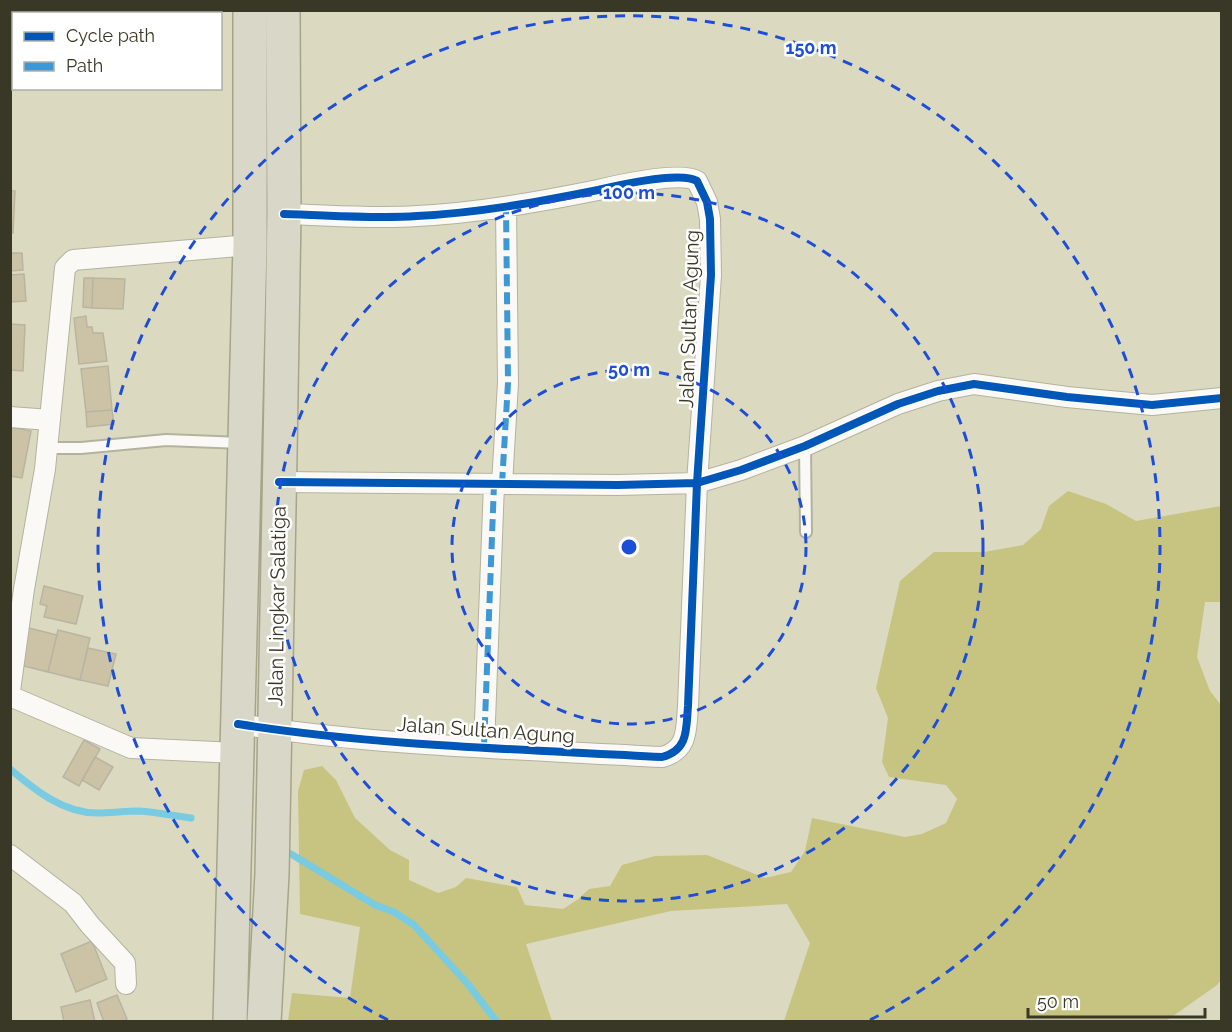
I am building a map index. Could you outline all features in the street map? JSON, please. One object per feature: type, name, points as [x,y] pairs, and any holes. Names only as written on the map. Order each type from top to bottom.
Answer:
[{"type":"highway","name":"Jalan Lingkar Salatiga","points":[[230,1022],[250,245],[250,10]]},
{"type":"highway","name":"Jalan Lingkar Salatiga","points":[[264,1022],[272,874],[284,214],[283,10]]},
{"type":"street","name":"Jalan Sultan Agung","points":[[10,696],[131,748],[237,738],[274,729],[484,747],[662,756],[671,754],[680,746],[685,735],[688,706],[696,483],[711,274],[710,219],[701,186],[693,178],[673,177],[506,208],[416,217],[284,214]]},
{"type":"street","points":[[484,747],[498,484],[508,383],[506,208]]},
{"type":"street","points":[[10,691],[13,650],[48,448],[65,267],[73,260],[250,245]]},
{"type":"street","points":[[279,482],[696,483],[741,470],[805,446],[898,404],[959,386],[974,384],[1067,397],[1152,405],[1221,398]]},
{"type":"street","points":[[10,417],[50,420]]},
{"type":"street","points":[[10,855],[73,903],[125,963],[126,984]]},
{"type":"lane","points":[[48,448],[81,448],[166,440],[245,443]]},
{"type":"lane","points":[[805,446],[806,532]]},
{"type":"shaded area","points":[[1068,491],[1106,504],[1136,521],[1221,506],[1221,602],[1205,602],[1197,657],[1210,691],[1221,705],[1221,980],[1166,1021],[784,1021],[810,943],[787,904],[671,911],[526,944],[552,1021],[288,1021],[292,993],[350,998],[360,927],[300,914],[298,791],[304,770],[322,766],[336,780],[355,818],[390,850],[409,860],[409,880],[438,893],[456,887],[466,878],[517,887],[525,905],[563,909],[589,889],[610,886],[622,865],[655,856],[707,855],[765,878],[791,872],[805,851],[812,818],[905,837],[922,834],[946,823],[957,799],[946,785],[889,777],[882,762],[888,718],[876,688],[900,581],[934,552],[984,552],[1023,545],[1041,529],[1049,506]]},
{"type":"building","points":[[10,190],[15,191],[13,233],[10,233]]},
{"type":"building","points":[[10,253],[22,253],[23,270],[10,271]]},
{"type":"building","points":[[24,274],[26,301],[10,302],[10,275]]},
{"type":"building","points":[[84,278],[93,278],[92,308],[83,307]]},
{"type":"building","points":[[93,278],[125,279],[123,309],[92,308]]},
{"type":"building","points":[[86,316],[87,327],[92,327],[93,333],[103,333],[107,361],[79,364],[74,318]]},
{"type":"building","points":[[10,324],[25,325],[23,371],[11,370]]},
{"type":"building","points":[[108,366],[112,410],[86,412],[81,369]]},
{"type":"building","points":[[112,410],[114,424],[87,427],[86,412]]},
{"type":"building","points":[[10,427],[31,431],[22,478],[10,476]]},
{"type":"building","points":[[44,586],[83,596],[76,624],[44,617],[47,606],[40,604]]},
{"type":"building","points":[[29,628],[57,635],[48,672],[20,665]]},
{"type":"building","points":[[58,630],[90,638],[80,680],[48,672]]},
{"type":"building","points":[[88,648],[116,654],[108,686],[80,680]]},
{"type":"building","points":[[84,740],[100,749],[79,786],[63,777]]},
{"type":"building","points":[[95,757],[113,767],[99,790],[82,780]]},
{"type":"building","points":[[92,941],[107,979],[76,992],[61,954]]},
{"type":"building","points":[[117,995],[127,1019],[122,1022],[104,1022],[97,1003]]},
{"type":"building","points":[[90,1000],[95,1022],[64,1022],[61,1007]]},
{"type":"waterway","points":[[10,769],[50,799],[73,809],[97,813],[139,811],[191,818]]},
{"type":"waterway","points":[[291,854],[375,905],[394,912],[414,925],[467,983],[497,1022]]},
{"type":"marked path","points":[[502,484],[508,383],[506,208]]},
{"type":"marked path","points":[[484,747],[494,484]]},
{"type":"cycle path","points":[[238,724],[397,742],[662,757],[671,754],[682,744],[687,722],[697,483],[711,275],[710,219],[707,202],[697,181],[689,178],[664,178],[530,203],[440,215],[384,217],[284,214]]},
{"type":"cycle path","points":[[279,482],[618,485],[697,483],[741,470],[805,446],[898,404],[938,391],[974,384],[1067,397],[1152,405],[1222,398]]}]
